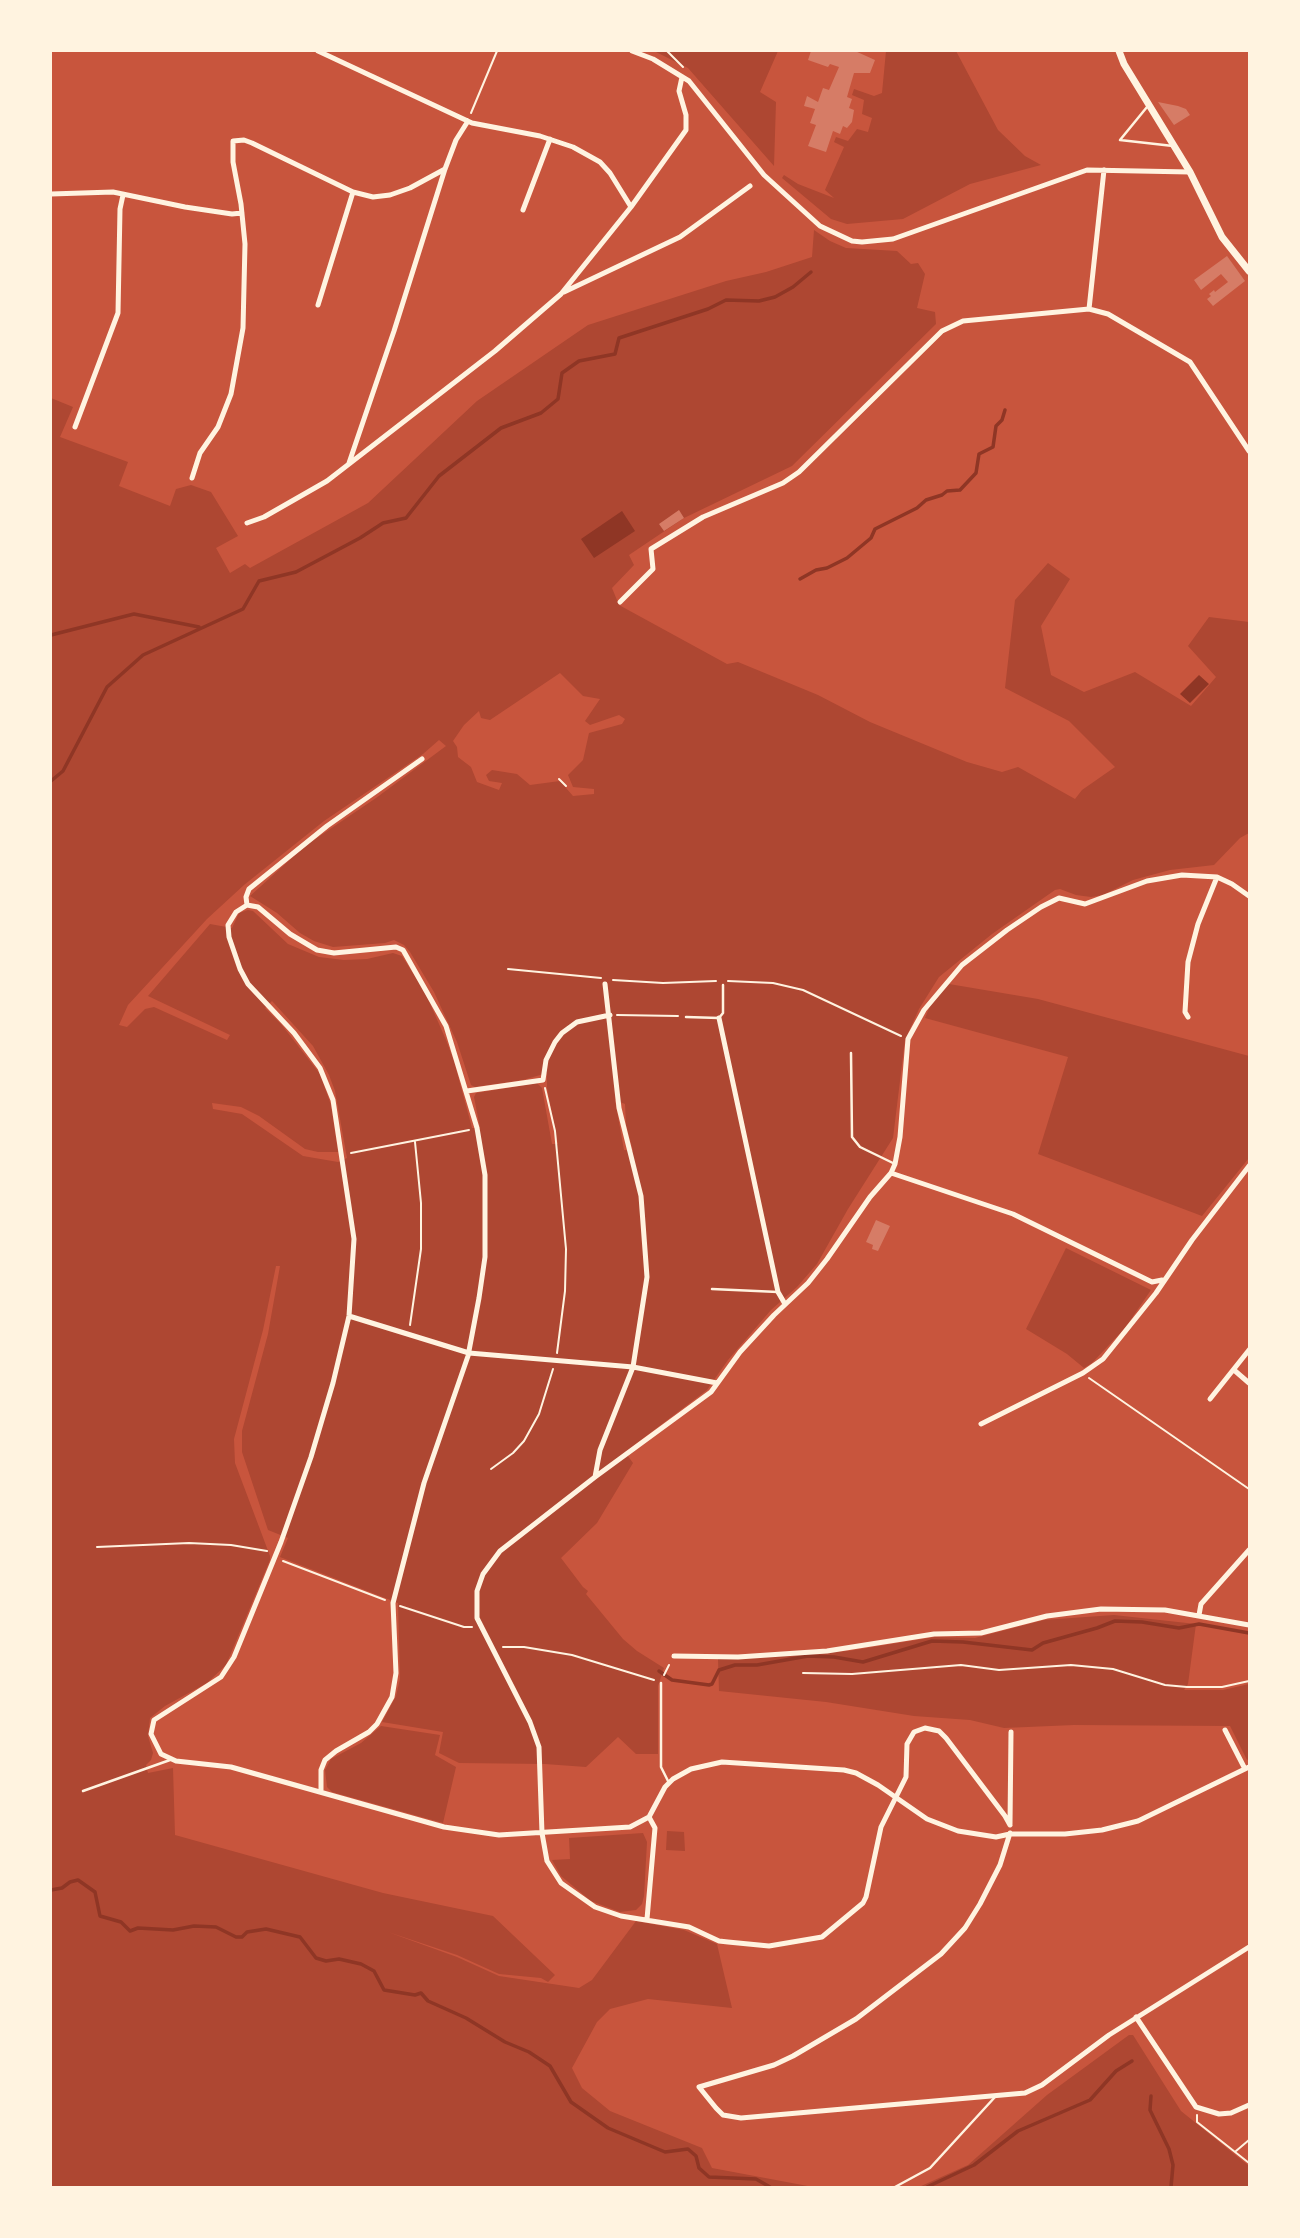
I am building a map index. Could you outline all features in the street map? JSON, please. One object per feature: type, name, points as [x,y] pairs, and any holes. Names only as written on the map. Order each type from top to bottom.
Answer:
[{"type":"main road","points":[[1119,51],[1124,64],[1190,172],[1222,236],[1249,271]]},
{"type":"street","points":[[318,51],[468,121],[573,146],[600,162],[620,186],[631,207]]},
{"type":"street","points":[[632,51],[653,59],[689,81],[764,175],[811,219],[833,234],[852,241],[862,243],[893,239],[1087,170],[1190,172]]},
{"type":"street","points":[[247,523],[264,517],[348,466],[434,396],[495,351],[561,293],[631,207],[686,130],[686,116],[679,91],[682,77]]},
{"type":"street","points":[[348,466],[445,169],[456,140],[468,121]]},
{"type":"street","points":[[523,210],[550,139]]},
{"type":"street","points":[[192,478],[200,453],[224,415],[239,360],[243,328],[246,281],[242,213],[233,162],[233,141],[244,140],[252,143],[353,192],[373,197],[390,195],[445,169]]},
{"type":"street","points":[[1089,309],[1104,170]]},
{"type":"street","points":[[561,293],[673,241],[750,186]]},
{"type":"street","points":[[51,194],[113,192],[206,211],[242,213]]},
{"type":"street","points":[[318,305],[353,192]]},
{"type":"street","points":[[75,427],[118,313],[120,209],[123,195]]},
{"type":"street","points":[[620,602],[653,569],[651,549],[703,517],[783,482],[799,472],[942,331],[963,321],[1089,309],[1117,318],[1184,356],[1249,451]]},
{"type":"street","points":[[247,905],[249,889],[327,826],[422,759]]},
{"type":"street","points":[[1010,1825],[946,1738],[934,1729],[919,1729],[910,1735],[906,1744],[906,1777],[881,1827],[866,1897],[863,1903],[822,1937],[769,1946],[719,1941],[689,1927],[607,1912],[561,1883],[544,1852],[539,1747],[530,1721],[480,1625],[475,1609],[477,1591],[491,1561],[500,1551],[711,1392],[740,1352],[815,1275],[870,1197],[891,1173],[900,1137],[908,1039],[924,1010],[962,965],[1007,930],[1059,898],[1085,904],[1147,881],[1182,875],[1217,877],[1249,896]]},
{"type":"street","points":[[1188,1017],[1185,1012],[1188,962],[1198,924],[1217,877]]},
{"type":"street","points":[[321,1792],[321,1770],[325,1760],[369,1732],[377,1724],[392,1697],[396,1673],[393,1603],[424,1483],[468,1353],[480,1298],[485,1257],[485,1175],[477,1128],[446,1026],[403,950],[396,947],[334,953],[317,950],[290,934],[258,907],[247,905],[236,912],[228,925],[229,937],[240,969],[248,984],[294,1033],[320,1068],[333,1100],[354,1239],[349,1316],[311,1457],[275,1558],[234,1657],[226,1672],[211,1684],[159,1715],[151,1723],[153,1741],[161,1755],[170,1760],[231,1767],[385,1812],[458,1830],[499,1835],[621,1829],[637,1824],[649,1817],[669,1783],[691,1769],[722,1762],[844,1770],[867,1778],[927,1819],[958,1831],[996,1837],[1010,1834],[1090,1832],[1138,1821],[1247,1768],[1225,1730]]},
{"type":"street","points":[[595,1477],[600,1450],[633,1367],[647,1277],[641,1196],[619,1108],[606,984]]},
{"type":"street","points":[[467,1091],[543,1080],[546,1060],[562,1033],[577,1022],[610,1015]]},
{"type":"street","points":[[719,1018],[778,1292],[785,1304]]},
{"type":"street","points":[[981,1424],[1083,1373],[1103,1359],[1156,1293],[1249,1166]]},
{"type":"street","points":[[891,1173],[1013,1214],[1152,1282],[1164,1279]]},
{"type":"street","points":[[349,1316],[468,1353],[633,1367],[718,1382]]},
{"type":"street","points":[[1210,1399],[1249,1350]]},
{"type":"street","points":[[1234,1370],[1249,1383]]},
{"type":"street","points":[[1199,1615],[1201,1604],[1249,1550]]},
{"type":"street","points":[[674,1656],[738,1657],[827,1651],[934,1634],[981,1633],[1047,1616],[1101,1609],[1165,1610],[1249,1625]]},
{"type":"street","points":[[1011,1732],[1010,1834],[1000,1865],[965,1928],[940,1954],[856,2020],[793,2056],[699,2087],[723,2115],[741,2118],[1025,2093],[1042,2085],[1136,2017],[1249,1947]]},
{"type":"street","points":[[647,1919],[655,1828],[649,1817]]},
{"type":"street","points":[[1136,2017],[1196,2107],[1219,2115],[1249,2105]]},
{"type":"lane","points":[[1149,105],[1120,140],[1174,146]]},
{"type":"lane","points":[[686,1017],[719,1018],[723,1013],[723,985]]},
{"type":"lane","points":[[851,1053],[852,1137],[860,1147],[895,1164]]},
{"type":"lane","points":[[712,1289],[778,1292]]},
{"type":"lane","points":[[662,1681],[661,1766],[669,1783]]},
{"type":"lane","points":[[83,1791],[170,1760]]},
{"type":"lane","points":[[895,2187],[930,2168],[995,2097]]},
{"type":"path","points":[[468,121],[497,51]]},
{"type":"path","points":[[559,779],[566,786]]},
{"type":"path","points":[[508,970],[652,983],[723,981],[781,984],[814,995],[908,1039]]},
{"type":"path","points":[[610,1015],[686,1017]]},
{"type":"path","points":[[491,1469],[513,1453],[539,1415],[556,1359],[563,1314],[566,1250],[562,1184],[555,1131],[543,1080]]},
{"type":"path","points":[[355,1152],[477,1128]]},
{"type":"path","points":[[408,1335],[421,1248],[421,1203],[415,1142]]},
{"type":"path","points":[[1083,1373],[1249,1489]]},
{"type":"path","points":[[97,1546],[189,1543],[231,1545],[270,1551],[275,1558],[393,1603],[464,1627],[480,1625]]},
{"type":"path","points":[[492,1651],[503,1647],[524,1647],[572,1655],[662,1681],[666,1671]]},
{"type":"path","points":[[803,1673],[852,1674],[961,1665],[999,1670],[1071,1665],[1113,1669],[1165,1685],[1222,1687],[1249,1681]]},
{"type":"path","points":[[1197,2122],[1249,2162]]},
{"type":"path","points":[[1235,2151],[1249,2140]]},
{"type":"shaded area","points":[[654,51],[778,51],[760,92],[776,102],[774,166],[688,68]]},
{"type":"shaded area","points":[[886,51],[956,51],[998,130],[1025,156],[1041,165],[970,184],[903,219],[847,224],[831,219],[782,178],[784,175],[798,184],[834,198],[825,190],[844,147],[834,142],[836,137],[848,141],[857,129],[868,132],[872,118],[862,114],[864,100],[852,95],[854,89],[874,96],[882,93]]},
{"type":"shaded area","points":[[814,230],[846,248],[897,251],[911,264],[918,263],[925,274],[917,308],[935,312],[936,324],[792,466],[684,518],[629,555],[634,565],[612,588],[619,605],[727,664],[738,662],[818,695],[870,722],[967,762],[1002,772],[1018,767],[1075,799],[1082,790],[1115,767],[1069,721],[1005,688],[1015,600],[1048,563],[1070,579],[1041,626],[1051,675],[1084,692],[1135,672],[1191,706],[1216,677],[1188,646],[1209,617],[1249,622],[1249,833],[1240,838],[1214,865],[1170,870],[1133,880],[1103,895],[1091,897],[1055,890],[992,934],[939,977],[919,1009],[905,1040],[893,1138],[817,1264],[797,1287],[771,1310],[728,1360],[707,1390],[625,1452],[633,1463],[597,1523],[561,1558],[623,1639],[664,1668],[658,1686],[658,1754],[636,1754],[618,1737],[586,1767],[459,1763],[439,1753],[443,1732],[382,1722],[396,1696],[400,1679],[398,1603],[280,1557],[288,1538],[268,1530],[242,1452],[242,1431],[268,1334],[280,1266],[276,1266],[263,1330],[234,1439],[235,1463],[270,1560],[226,1665],[207,1683],[165,1706],[150,1718],[148,1736],[153,1753],[146,1765],[148,1773],[173,1768],[175,1835],[383,1893],[493,1916],[555,1975],[548,1982],[541,1978],[499,1974],[457,1955],[388,1932],[457,1957],[499,1976],[579,1988],[592,1980],[636,1921],[684,1930],[717,1944],[732,2008],[648,1999],[610,2009],[597,2022],[572,2068],[582,2088],[610,2111],[702,2148],[712,2168],[813,2187],[51,2187],[51,398],[73,407],[60,437],[128,462],[119,486],[170,506],[176,489],[191,485],[211,492],[238,536],[216,548],[230,573],[245,564],[250,568],[368,503],[477,401],[588,325],[812,257]],"holes":[[[560,673],[583,696],[600,699],[585,721],[590,725],[619,715],[625,719],[622,724],[589,733],[583,760],[568,775],[573,787],[594,789],[594,794],[573,796],[560,781],[530,785],[517,774],[492,770],[486,775],[489,781],[502,783],[499,790],[477,782],[471,767],[458,757],[453,741],[464,725],[479,711],[481,718],[490,720]],[[439,740],[446,746],[305,846],[250,896],[314,941],[333,947],[394,940],[404,945],[434,992],[457,1042],[471,1085],[475,1087],[523,1080],[547,1073],[547,1088],[558,1144],[552,1144],[542,1088],[537,1083],[476,1093],[474,1097],[480,1128],[472,1128],[446,1040],[425,992],[402,956],[393,953],[367,959],[344,960],[319,957],[288,944],[253,911],[239,913],[232,928],[210,924],[148,996],[230,1035],[227,1040],[154,1007],[145,1009],[127,1027],[119,1025],[128,1005],[207,919],[244,885],[324,821],[423,754]],[[272,1001],[313,1046],[329,1075],[335,1091],[347,1158],[338,1162],[303,1156],[242,1114],[213,1109],[212,1103],[241,1107],[259,1116],[305,1149],[338,1152],[331,1105],[320,1074],[265,1008]],[[615,1100],[625,1104],[626,1125],[633,1151],[624,1150]]]},
{"type":"shaded area","points":[[622,511],[635,531],[594,558],[581,539]]},
{"type":"shaded area","points":[[1199,675],[1209,684],[1190,703],[1180,694]]},
{"type":"shaded area","points":[[949,984],[1038,999],[1249,1056],[1249,1158],[1202,1216],[1038,1154],[1068,1057],[925,1018],[932,1001]]},
{"type":"shaded area","points":[[1066,1248],[1151,1290],[1125,1328],[1084,1368],[1067,1354],[1026,1329]]},
{"type":"shaded area","points":[[1114,1615],[1196,1624],[1188,1684],[1184,1690],[1223,1690],[1249,1684],[1249,1759],[1247,1760],[1230,1726],[1074,1725],[1004,1728],[970,1720],[914,1716],[826,1702],[719,1691],[718,1659],[848,1651],[935,1637],[975,1638],[1044,1620]]},
{"type":"shaded area","points":[[381,1726],[440,1735],[435,1755],[456,1767],[443,1823],[332,1792],[327,1787],[325,1770],[331,1759],[361,1743]]},
{"type":"shaded area","points":[[667,1831],[684,1832],[685,1851],[666,1850]]},
{"type":"shaded area","points":[[643,1833],[647,1842],[644,1896],[642,1904],[636,1910],[620,1912],[591,1901],[561,1876],[552,1860],[570,1859],[569,1838]]},
{"type":"shaded area","points":[[1129,2035],[1133,2035],[1181,2111],[1249,2166],[1249,2187],[919,2187],[968,2165],[1047,2095]]},
{"type":"building","points":[[811,51],[855,51],[875,60],[870,73],[854,73],[847,97],[852,99],[849,108],[854,110],[852,122],[847,128],[843,126],[840,134],[833,131],[826,152],[808,146],[816,125],[810,123],[815,109],[804,106],[807,96],[818,102],[823,88],[829,90],[839,67],[830,64],[828,67],[808,60]]},
{"type":"building","points":[[1158,102],[1186,109],[1190,115],[1174,125]]},
{"type":"building","points":[[1227,256],[1245,281],[1213,306],[1207,299],[1211,296],[1209,294],[1228,282],[1221,274],[1201,290],[1194,280]]},
{"type":"building","points":[[679,510],[684,518],[664,531],[659,524]]},
{"type":"building","points":[[876,1220],[890,1226],[878,1251],[866,1242]]},
{"type":"waterway","points":[[51,781],[63,771],[107,687],[143,655],[243,609],[259,581],[296,572],[383,523],[406,518],[439,476],[501,428],[541,413],[558,399],[562,373],[579,361],[615,354],[619,338],[708,309],[726,300],[759,301],[775,297],[811,272]]},
{"type":"waterway","points":[[800,579],[847,558],[871,538],[875,529],[917,508],[926,500],[947,491],[960,490],[976,473],[979,454],[993,447],[996,426],[1002,420],[1005,410]]},
{"type":"waterway","points":[[51,635],[134,614],[199,627]]},
{"type":"waterway","points":[[659,1671],[672,1680],[709,1685],[719,1670],[735,1665],[757,1665],[808,1656],[863,1662],[932,1641],[1032,1650],[1043,1643],[1115,1621],[1179,1628],[1199,1624],[1249,1633]]},
{"type":"waterway","points":[[51,1890],[78,1880],[95,1892],[100,1916],[121,1922],[130,1931],[138,1928],[173,1930],[194,1926],[216,1927],[236,1937],[266,1929],[300,1937],[316,1958],[361,1964],[374,1971],[384,1990],[415,1995],[421,1993],[428,2001],[529,2052],[550,2066],[571,2102],[608,2128],[665,2152],[688,2149],[696,2156],[699,2168],[709,2177],[756,2179],[770,2187]]},
{"type":"waterway","points":[[927,2187],[974,2165],[1018,2131],[1090,2100],[1116,2071],[1132,2061]]},
{"type":"waterway","points":[[1151,2096],[1150,2110],[1169,2149],[1173,2165],[1171,2187]]}]
